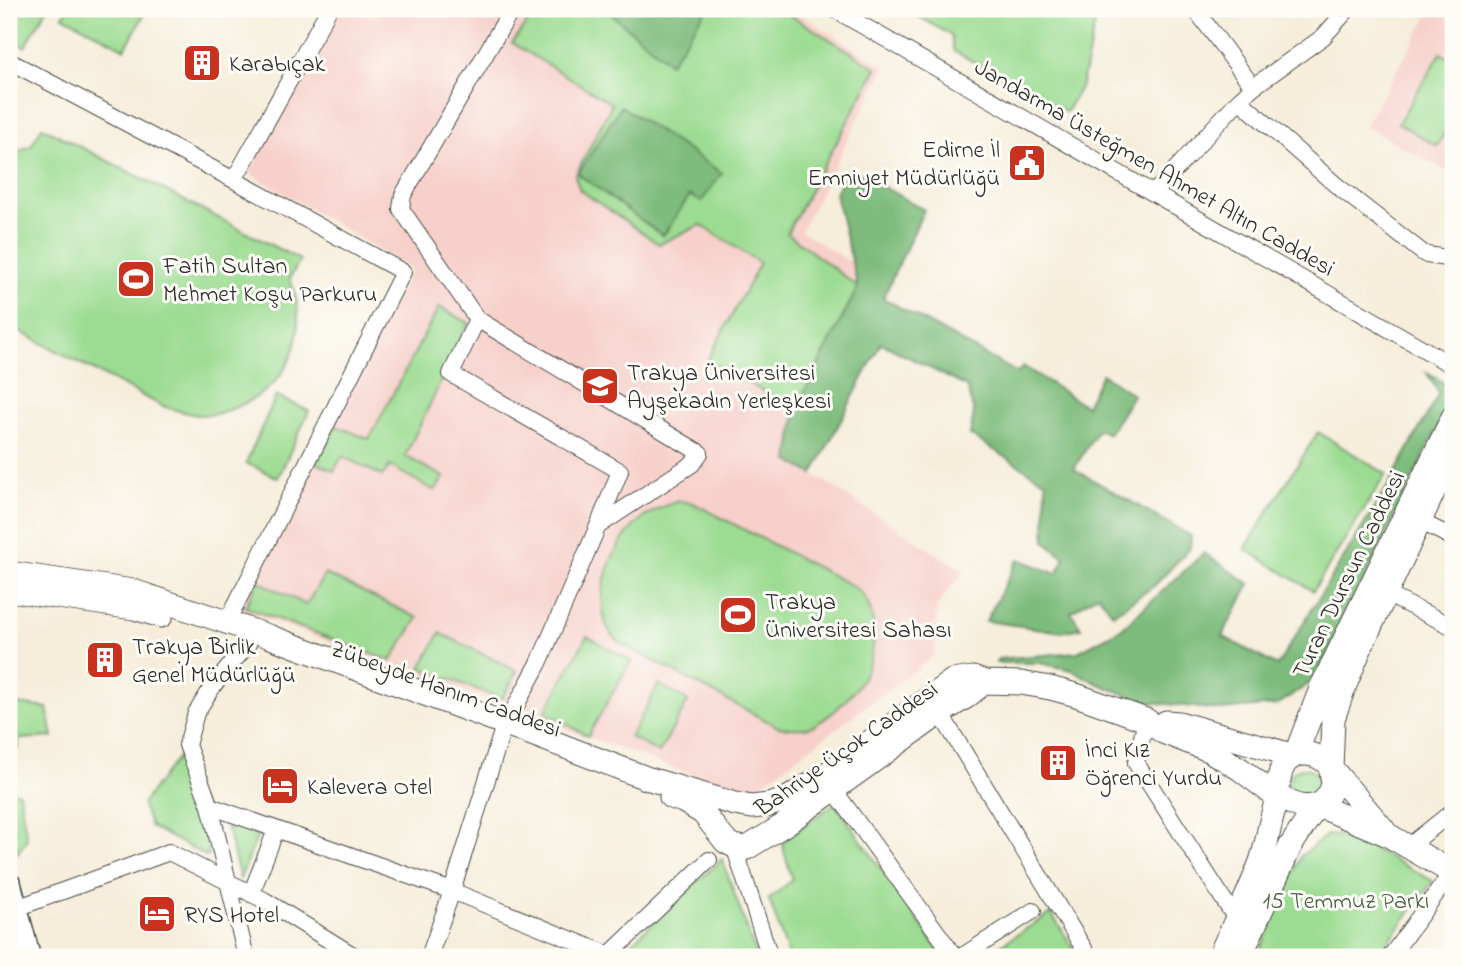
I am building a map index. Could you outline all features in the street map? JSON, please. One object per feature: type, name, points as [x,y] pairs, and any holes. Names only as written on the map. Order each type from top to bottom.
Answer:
[{"type":"main road","name":"Turan Dursun Caddesi","points":[[1295,756],[1322,685],[1453,418]]},
{"type":"main road","name":"Turan Dursun Caddesi","points":[[1331,769],[1333,719],[1343,690],[1453,450]]},
{"type":"main road","name":"Zübeyde Hanım Caddesi","points":[[9,573],[133,591],[227,622],[503,730],[586,768],[683,801],[703,813],[726,842],[734,846]]},
{"type":"main road","name":"Zübeyde Hanım Caddesi","points":[[9,590],[134,608],[646,778],[735,804]]},
{"type":"main road","name":"Bahriye Üçok Caddesi","points":[[734,846],[747,848],[787,823],[829,783],[952,681],[973,678],[985,682],[1021,683],[1050,688],[1146,720],[1179,723],[1295,756]]},
{"type":"main road","name":"Bahriye Üçok Caddesi","points":[[735,804],[752,807],[769,805],[829,783],[985,682]]},
{"type":"main road","name":"Bahriye Üçok Caddesi","points":[[1146,720],[1163,732],[1209,750],[1277,797]]},
{"type":"main road","points":[[1219,957],[1261,863],[1282,769],[1287,761],[1295,756],[1311,754],[1326,762],[1388,835]]},
{"type":"main road","points":[[1277,797],[1298,806],[1317,805],[1329,794],[1332,786],[1331,769]]},
{"type":"main road","points":[[716,828],[722,815],[735,804]]},
{"type":"main road","points":[[1317,805],[1388,835],[1453,872]]},
{"type":"main road","points":[[1240,957],[1290,847],[1317,805]]},
{"type":"main road","points":[[12,897],[28,957]]},
{"type":"street","points":[[234,180],[329,9]]},
{"type":"street","points":[[512,9],[403,195],[401,209],[477,319],[700,453],[692,464],[598,526]]},
{"type":"street","name":"Jandarma Üsteğmen Ahmet Altın Caddesi","points":[[834,9],[1453,366]]},
{"type":"street","points":[[1195,9],[1253,87]]},
{"type":"street","points":[[1154,193],[1238,100],[1323,37],[1348,9]]},
{"type":"street","points":[[9,61],[403,272],[227,622]]},
{"type":"street","points":[[1238,100],[1336,185],[1423,253],[1453,259]]},
{"type":"street","points":[[429,957],[503,730],[539,663],[620,471],[451,374],[477,319]]},
{"type":"street","points":[[1420,521],[1453,538]]},
{"type":"street","points":[[1385,594],[1453,627]]},
{"type":"street","points":[[246,957],[210,806],[187,745],[196,713],[213,686],[248,644]]},
{"type":"street","points":[[940,713],[1089,957]]},
{"type":"street","points":[[1146,720],[1136,763],[1236,919]]},
{"type":"street","points":[[829,783],[956,957]]},
{"type":"street","points":[[210,806],[452,891],[609,955],[709,860]]},
{"type":"street","points":[[1409,848],[1453,811]]},
{"type":"street","points":[[251,894],[276,830]]},
{"type":"street","name":"Zübeyde Hanım Caddesi","points":[[734,846],[771,957]]},
{"type":"street","points":[[12,897],[169,852],[228,881],[356,957]]},
{"type":"street","points":[[1390,957],[1453,872]]},
{"type":"street","points":[[961,957],[1033,911]]},
{"type":"shaded area","name":"Trakya Üniversitesi Ayşekadın Yerleşkesi","points":[[341,9],[791,9],[885,67],[801,231],[887,285],[813,474],[964,571],[937,605],[934,656],[747,795],[239,609],[411,269],[249,173]]},
{"type":"shaded area","points":[[1432,9],[1453,9],[1453,175],[1365,126]]},
{"type":"green space","points":[[9,9],[47,9],[25,47],[9,39]]},
{"type":"green space","points":[[68,9],[147,9],[125,49],[63,16]]},
{"type":"green space","points":[[538,9],[780,9],[877,68],[787,233],[858,287],[796,409],[707,361],[760,263],[701,225],[659,244],[580,190],[575,176],[612,104],[512,43]]},
{"type":"green space","points":[[605,9],[707,9],[670,63]]},
{"type":"green space","points":[[905,9],[1098,9],[1082,84],[1066,112],[954,51],[951,35]]},
{"type":"green space","points":[[1441,53],[1453,61],[1453,118],[1437,146],[1398,123]]},
{"type":"green space","points":[[621,106],[722,173],[701,202],[690,195],[663,236],[578,174]]},
{"type":"green space","name":"Fatih Sultan Mehmet Koşu Parkuru","points":[[42,127],[300,260],[290,278],[298,317],[293,352],[274,382],[259,395],[221,413],[190,414],[162,406],[9,326],[9,155],[31,146]]},
{"type":"green space","points":[[850,168],[924,210],[883,298],[1018,373],[1023,366],[1086,406],[1102,374],[1133,395],[1109,434],[1098,429],[1074,469],[1191,536],[1190,548],[1154,586],[1113,614],[1098,594],[1071,612],[1081,628],[1062,632],[986,621],[1018,559],[1057,574],[1065,558],[1045,541],[1046,482],[970,435],[974,413],[967,387],[881,343],[813,474],[789,461],[796,409],[858,287],[835,193]]},
{"type":"green space","points":[[439,307],[469,323],[405,456],[444,477],[435,491],[390,466],[382,476],[342,456],[334,471],[317,463],[336,426],[369,439]]},
{"type":"green space","points":[[1427,373],[1453,388],[1453,396],[1316,679],[1277,705],[1220,710],[1141,701],[1072,670],[1040,663],[996,663],[998,659],[1078,652],[1121,629],[1204,553],[1250,584],[1222,636],[1277,666],[1391,481],[1439,393]]},
{"type":"green space","points":[[276,396],[309,411],[278,478],[246,463]]},
{"type":"green space","points":[[1318,432],[1386,474],[1313,591],[1245,549]]},
{"type":"green space","name":"Trakya Üniversitesi Sahası","points":[[680,501],[693,503],[851,585],[863,595],[873,621],[870,661],[855,690],[823,720],[806,728],[778,727],[620,643],[609,631],[605,621],[603,595],[608,568],[620,543],[647,515]]},
{"type":"green space","points":[[325,574],[418,618],[391,661],[245,607],[258,581],[306,605]]},
{"type":"green space","points":[[440,633],[517,671],[502,699],[421,668]]},
{"type":"green space","points":[[587,636],[631,661],[588,736],[545,712]]},
{"type":"green space","points":[[659,684],[688,701],[659,753],[630,737]]},
{"type":"green space","points":[[9,703],[47,708],[53,737],[19,739],[19,748],[9,750]]},
{"type":"green space","points":[[184,749],[208,857],[151,827],[142,804]]},
{"type":"green space","points":[[1304,768],[1310,769],[1318,777],[1318,789],[1310,797],[1304,798],[1298,797],[1290,789],[1289,783],[1290,777],[1298,769]]},
{"type":"green space","points":[[9,790],[19,793],[27,839],[17,854],[9,816]]},
{"type":"green space","points":[[835,803],[943,957],[789,957],[769,899],[792,880],[782,843]]},
{"type":"green space","points":[[226,824],[258,835],[240,879]]},
{"type":"green space","name":"15 Temmuz Parkı","points":[[1327,835],[1352,837],[1433,881],[1377,957],[1257,957],[1301,856]]},
{"type":"green space","points":[[722,859],[757,957],[616,957]]},
{"type":"green space","points":[[1051,913],[1079,957],[982,957]]},
{"type":"place","name":"Karabıçak","points":[[202,63]]},
{"type":"place","name":"Edirne İl Emniyet Müdürlüğü","points":[[1027,163]]},
{"type":"place","name":"Fatih Sultan Mehmet Koşu Parkuru","points":[[136,279]]},
{"type":"place","name":"Trakya Üniversitesi Ayşekadın Yerleşkesi","points":[[600,386]]},
{"type":"place","name":"Trakya Üniversitesi Sahası","points":[[738,615]]},
{"type":"place","name":"Trakya Birlik Genel Müdürlüğü","points":[[105,660]]},
{"type":"place","name":"İnci Kız Öğrenci Yurdu","points":[[1058,763]]},
{"type":"place","name":"Kalevera Otel","points":[[280,786]]},
{"type":"place","name":"RYS Hotel","points":[[157,914]]}]
